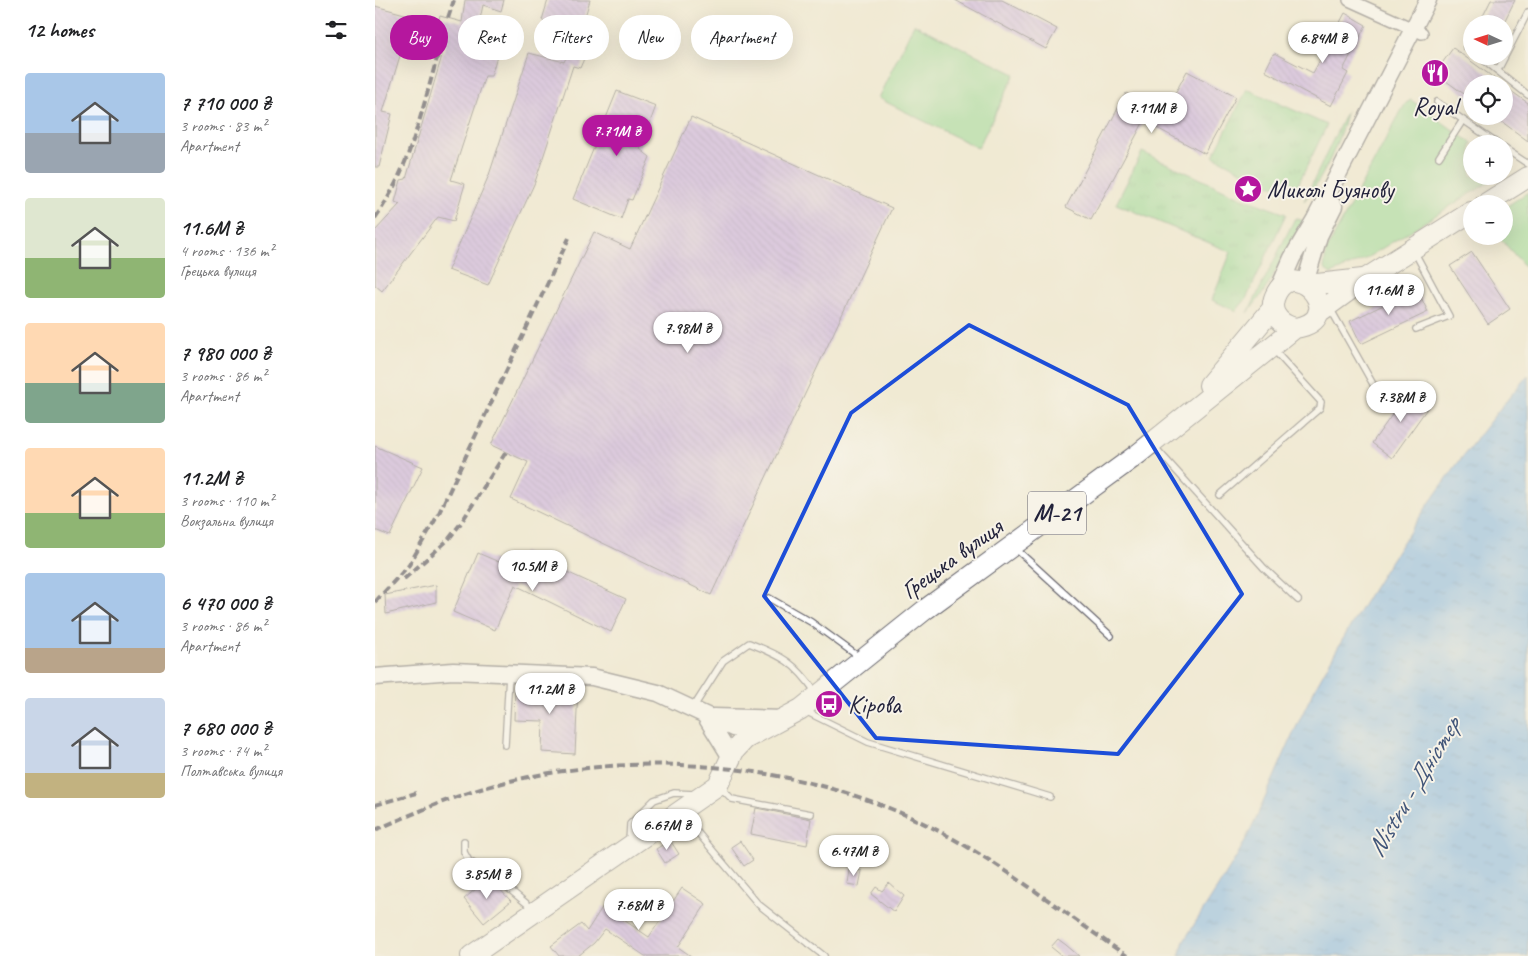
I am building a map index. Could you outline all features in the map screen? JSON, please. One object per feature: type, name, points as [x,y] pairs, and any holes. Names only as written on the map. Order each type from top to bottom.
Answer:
[{"type":"highway","points":[[1499,195],[1528,177]]},
{"type":"highway","name":"М-21","points":[[1295,328],[1304,327],[1313,321],[1323,309],[1365,278],[1463,217]]},
{"type":"highway","name":"М-21","points":[[1273,308],[1273,298],[1279,288],[1287,283],[1307,284],[1365,278]]},
{"type":"highway","points":[[1307,284],[1319,299],[1323,309]]},
{"type":"highway","points":[[1273,308],[1277,320],[1285,326],[1295,328]]},
{"type":"highway","name":"Грецька вулиця","points":[[1185,414],[1273,308]]},
{"type":"highway","name":"Грецька вулиця","points":[[752,736],[792,714],[818,696],[926,609],[1151,443],[1295,328]]},
{"type":"highway","name":"М-21","points":[[471,956],[679,810],[711,790],[732,759],[734,751],[752,736]]},
{"type":"main road","points":[[1307,284],[1319,236],[1417,31],[1428,0]]},
{"type":"main road","points":[[1279,288],[1292,258],[1417,31],[1439,0]]},
{"type":"main road","points":[[375,677],[453,671],[592,677],[658,693],[752,736]]},
{"type":"main road","points":[[699,713],[792,714]]},
{"type":"main road","points":[[699,713],[732,759]]},
{"type":"street","points":[[1349,0],[1417,31]]},
{"type":"lane","points":[[1499,70],[1528,12]]},
{"type":"lane","points":[[1492,65],[1528,95]]},
{"type":"lane","points":[[1437,102],[1463,120],[1439,157]]},
{"type":"lane","points":[[1470,125],[1485,135]]},
{"type":"lane","points":[[1513,154],[1528,164]]},
{"type":"lane","points":[[1413,249],[1449,316],[1417,329]]},
{"type":"lane","points":[[1323,309],[1378,393]]},
{"type":"lane","points":[[1220,495],[1320,408],[1321,402],[1271,347]]},
{"type":"lane","points":[[1151,443],[1264,568],[1299,600]]},
{"type":"lane","points":[[1012,546],[1111,636]]},
{"type":"lane","points":[[769,598],[811,622],[863,659]]},
{"type":"lane","points":[[699,713],[723,661],[749,643],[782,656],[806,678],[818,696]]},
{"type":"lane","points":[[505,745],[509,673]]},
{"type":"lane","points":[[792,714],[869,742],[1050,797]]},
{"type":"lane","points":[[629,846],[630,824],[654,800],[674,793],[711,790],[732,799],[811,814]]},
{"type":"lane","points":[[679,810],[758,904],[824,956]]},
{"type":"lane","points":[[464,841],[464,852],[469,861],[491,874],[535,911]]},
{"type":"highlighted area","points":[[969,325],[1128,405],[1242,594],[1118,754],[876,738],[764,596],[851,413]]},
{"type":"green space","points":[[914,24],[1015,74],[978,148],[878,98]]},
{"type":"green space","points":[[1247,89],[1327,125],[1295,191],[1268,185],[1213,156]]},
{"type":"green space","points":[[1411,100],[1463,137],[1463,185],[1484,185],[1468,195],[1463,195],[1463,198],[1365,259],[1331,274],[1324,269],[1326,251],[1406,103]]},
{"type":"green space","points":[[1347,110],[1331,158],[1319,180],[1304,201]]},
{"type":"green space","points":[[1142,152],[1242,198],[1286,214],[1246,299],[1236,311],[1212,300],[1231,252],[1116,204]]},
{"type":"green space","points":[[1528,192],[1528,270],[1506,245],[1513,245],[1513,202]]},
{"type":"green space","points":[[1295,218],[1304,221],[1265,290],[1248,313]]},
{"type":"water","name":"Nistru - Дністер","points":[[1528,375],[1528,956],[1179,956],[1184,941],[1240,850],[1308,702],[1364,603],[1442,485]]},
{"type":"building","points":[[465,0],[504,0],[501,11],[483,5],[481,15],[463,15]]},
{"type":"building","points":[[548,0],[590,0],[585,15],[544,15]]},
{"type":"building","points":[[955,0],[1002,0],[1057,29],[1046,49]]},
{"type":"building","points":[[1491,0],[1515,0],[1508,15],[1484,15]]},
{"type":"building","points":[[375,6],[408,15],[390,15],[390,60],[399,60],[383,112],[392,114],[379,167],[375,167]]},
{"type":"building","points":[[1345,13],[1366,25],[1343,70],[1348,73],[1331,106],[1265,71],[1274,53],[1313,73]]},
{"type":"building","points":[[448,18],[458,21],[458,60],[496,60],[491,76],[485,76],[451,180],[465,184],[454,221],[438,217],[382,291],[375,285],[375,231],[400,204],[395,202],[401,180],[406,179],[441,60],[448,60]]},
{"type":"building","points":[[1453,48],[1463,55],[1463,65],[1476,65],[1490,75],[1463,75],[1463,93],[1435,73]]},
{"type":"building","points":[[529,53],[534,54],[534,60],[564,62],[565,60],[583,60],[580,68],[573,66],[535,182],[488,285],[448,270],[489,175]]},
{"type":"building","points":[[1187,71],[1236,97],[1205,154],[1144,121],[1091,220],[1066,207],[1126,93],[1164,114]]},
{"type":"building","points":[[617,91],[656,106],[640,149],[650,157],[632,200],[628,199],[621,219],[573,199]]},
{"type":"building","points":[[1513,92],[1528,103],[1528,141],[1506,125],[1513,125]]},
{"type":"building","points":[[691,117],[892,208],[711,595],[511,499],[528,462],[491,445],[594,232],[630,249]]},
{"type":"building","points":[[1472,252],[1510,309],[1488,324],[1450,266]]},
{"type":"building","points":[[1417,289],[1428,312],[1361,344],[1350,321]]},
{"type":"building","points":[[1411,388],[1431,403],[1392,458],[1372,443]]},
{"type":"building","points":[[375,446],[423,467],[390,536],[375,530]]},
{"type":"building","points":[[523,552],[626,599],[611,632],[515,585],[495,630],[453,612],[478,553],[515,569]]},
{"type":"building","points":[[436,585],[436,602],[386,614],[385,595]]},
{"type":"building","points":[[515,686],[578,689],[575,754],[542,752],[543,721],[514,720]]},
{"type":"building","points":[[756,808],[811,819],[807,845],[751,834]]},
{"type":"building","points":[[670,840],[679,854],[665,863],[656,849]]},
{"type":"building","points":[[740,841],[753,860],[744,866],[731,847]]},
{"type":"building","points":[[849,869],[862,871],[859,886],[847,884]]},
{"type":"building","points":[[489,878],[511,901],[484,923],[464,899]]},
{"type":"building","points":[[889,883],[904,896],[894,912],[871,894],[876,887],[882,891]]},
{"type":"building","points":[[682,888],[706,904],[678,947],[691,956],[645,956],[605,929],[594,943],[578,956],[559,956],[551,946],[581,924],[587,931],[603,906],[649,937]]},
{"type":"building","points":[[1058,939],[1079,956],[1062,956],[1051,947]]},
{"type":"railway","points":[[448,18],[454,0]]},
{"type":"railway","points":[[375,218],[388,198],[408,155],[437,60]]},
{"type":"railway","points":[[375,602],[409,565],[438,515],[569,238]]},
{"type":"railway","points":[[404,579],[448,540],[506,452]]},
{"type":"railway","points":[[375,830],[462,795],[521,779],[582,769],[646,765],[709,767],[773,775],[834,789],[893,810],[948,836],[1017,878],[1127,956]]},
{"type":"railway","points":[[375,805],[416,793]]},
{"type":"place","name":"Royal","points":[[1435,73]]},
{"type":"place","name":"Миколі Буянову","points":[[1248,189]]},
{"type":"place","name":"Кірова","points":[[829,704]]}]
